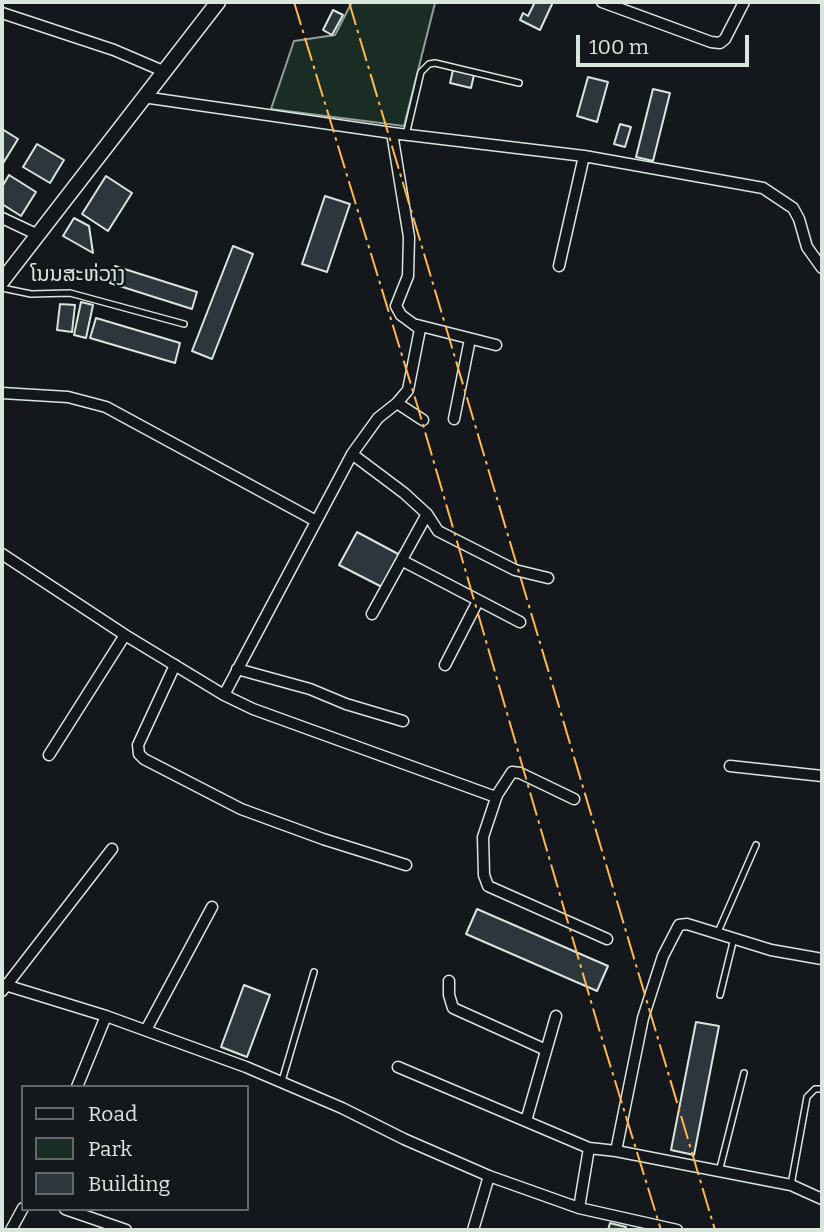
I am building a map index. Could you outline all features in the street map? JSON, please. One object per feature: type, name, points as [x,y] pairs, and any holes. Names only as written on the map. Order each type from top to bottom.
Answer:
[{"type":"main road","points":[[2,281],[218,2]]},
{"type":"street","points":[[602,2],[720,43],[725,39],[744,2]]},
{"type":"street","points":[[2,13],[114,50],[163,71]]},
{"type":"street","points":[[143,97],[406,135],[584,156],[763,188],[793,208],[807,247],[822,268]]},
{"type":"street","points":[[392,133],[409,237],[408,276],[397,306],[401,315],[417,325],[496,345]]},
{"type":"street","points":[[559,266],[584,156]]},
{"type":"street","points":[[2,218],[36,234]]},
{"type":"street","points":[[224,695],[352,454],[378,418],[408,390],[420,329],[417,325]]},
{"type":"street","points":[[454,419],[470,339]]},
{"type":"street","points":[[2,393],[68,397],[106,407],[316,520]]},
{"type":"street","points":[[397,403],[423,420]]},
{"type":"street","points":[[352,454],[404,493],[427,514],[438,531],[515,570],[548,578]]},
{"type":"street","points":[[372,614],[427,514]]},
{"type":"street","points":[[2,554],[125,635],[224,695],[253,709],[493,796],[497,795]]},
{"type":"street","points":[[403,561],[520,622]]},
{"type":"street","points":[[445,664],[478,601]]},
{"type":"street","points":[[49,755],[125,635]]},
{"type":"street","points":[[175,665],[138,745],[139,754],[144,760],[241,809],[406,865]]},
{"type":"street","points":[[237,669],[403,721]]},
{"type":"street","points":[[730,766],[822,776]]},
{"type":"street","points":[[574,799],[520,773],[512,772],[497,795],[483,837],[484,875],[488,886],[607,939]]},
{"type":"street","points":[[112,849],[3,987],[106,1016],[282,1081],[489,1176],[579,1208],[677,1230]]},
{"type":"street","points":[[146,1030],[212,907]]},
{"type":"street","points":[[616,1151],[643,1018],[663,957],[679,925],[682,923],[771,950],[822,959]]},
{"type":"street","points":[[449,981],[453,1008],[546,1051]]},
{"type":"street","points":[[78,1085],[106,1016]]},
{"type":"street","points":[[526,1121],[556,1016]]},
{"type":"street","points":[[398,1067],[589,1148],[791,1185],[822,1199]]},
{"type":"street","points":[[579,1208],[589,1148]]},
{"type":"street","points":[[473,1230],[489,1176]]},
{"type":"street","points":[[16,1228],[22,1211]]},
{"type":"street","points":[[71,1211],[126,1230]]},
{"type":"lane","points":[[406,135],[421,72],[429,64],[435,63],[519,83]]},
{"type":"lane","points":[[2,288],[31,294],[70,293],[184,324]]},
{"type":"lane","points":[[717,933],[756,845]]},
{"type":"lane","points":[[720,995],[734,938]]},
{"type":"lane","points":[[282,1081],[314,972]]},
{"type":"lane","points":[[719,1172],[744,1073]]},
{"type":"lane","points":[[791,1185],[807,1097],[815,1089],[822,1089]]},
{"type":"green space","points":[[352,2],[435,3],[404,126],[271,109],[294,41],[335,35]]},
{"type":"building","points":[[535,2],[553,2],[540,30],[520,20],[523,13],[528,16]]},
{"type":"building","points":[[333,10],[343,15],[332,35],[323,30]]},
{"type":"building","points":[[453,70],[474,75],[471,88],[450,83]]},
{"type":"building","points":[[588,77],[608,82],[597,122],[577,116]]},
{"type":"building","points":[[653,89],[670,93],[653,161],[636,157]]},
{"type":"building","points":[[620,124],[631,127],[625,147],[614,144]]},
{"type":"building","points":[[2,129],[18,139],[2,165]]},
{"type":"building","points":[[37,144],[64,160],[50,183],[23,167]]},
{"type":"building","points":[[9,175],[36,192],[21,216],[2,204],[2,187]]},
{"type":"building","points":[[106,176],[132,193],[108,231],[82,214]]},
{"type":"building","points":[[325,196],[350,204],[327,272],[302,264]]},
{"type":"building","points":[[74,218],[89,226],[93,253],[63,236]]},
{"type":"building","points":[[233,246],[253,254],[212,359],[192,351]]},
{"type":"building","points":[[115,266],[197,292],[192,309],[110,283]]},
{"type":"building","points":[[81,302],[93,305],[86,338],[74,335]]},
{"type":"building","points":[[60,304],[75,305],[72,332],[57,330]]},
{"type":"building","points":[[96,318],[180,343],[175,363],[90,338]]},
{"type":"building","points":[[357,532],[400,555],[382,587],[339,565]]},
{"type":"building","points":[[477,909],[608,966],[597,991],[466,934]]},
{"type":"building","points":[[244,985],[270,995],[247,1057],[221,1047]]},
{"type":"building","points":[[696,1022],[719,1026],[694,1155],[671,1150]]},
{"type":"building","points":[[610,1223],[626,1227],[625,1230],[608,1230]]},
{"type":"power","points":[[294,2],[419,411],[599,1029],[661,1230]]},
{"type":"power","points":[[349,2],[715,1230]]},
{"type":"district","name":"ໂນນສະຫ່ວາງ","points":[[78,275]]}]
